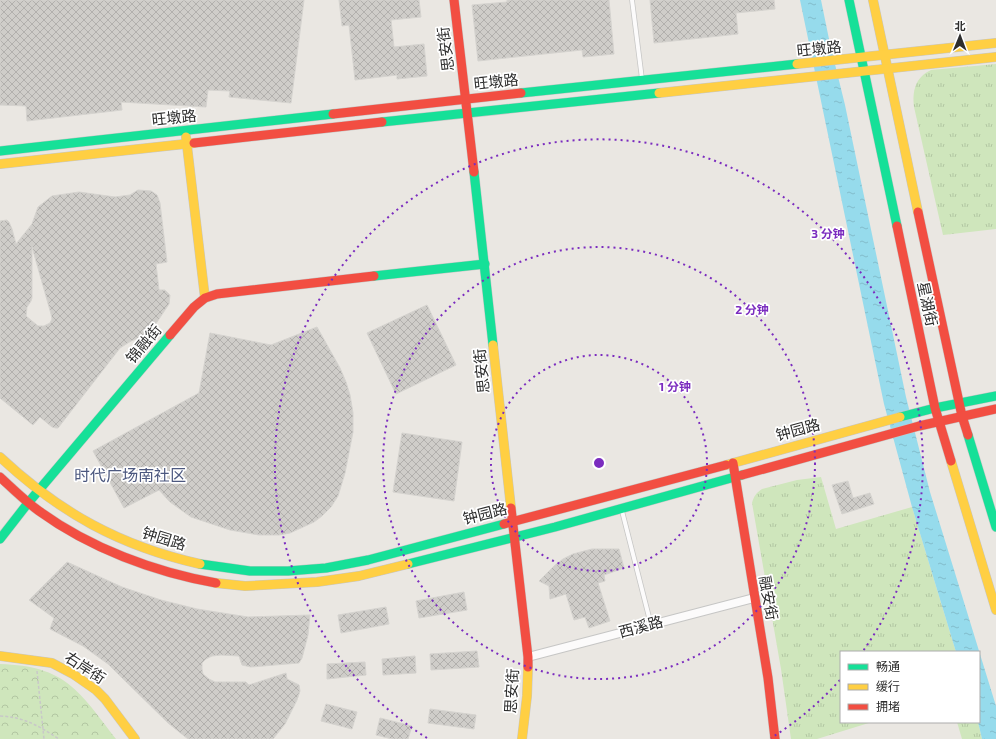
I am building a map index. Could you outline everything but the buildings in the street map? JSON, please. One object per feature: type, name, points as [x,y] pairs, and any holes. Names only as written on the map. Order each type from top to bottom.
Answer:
[{"type":"main road","name":"思安街","points":[[454,0],[485,264],[512,522],[528,657],[527,696],[522,739]]},
{"type":"main road","name":"星湖街","points":[[849,0],[935,408],[996,610]]},
{"type":"main road","name":"星湖街","points":[[873,0],[962,416],[996,527]]},
{"type":"main road","name":"旺墩路","points":[[0,151],[642,80],[885,56],[996,43]]},
{"type":"main road","name":"旺墩路","points":[[0,164],[467,112],[996,57]]},
{"type":"main road","points":[[185,130],[205,298],[217,294],[485,264]]},
{"type":"main road","name":"锦融街","points":[[0,539],[38,491],[194,307],[205,298]]},
{"type":"main road","name":"钟园路","points":[[0,457],[38,491],[53,502],[94,527],[153,553],[169,558],[207,565],[256,571],[295,571],[335,566],[512,522],[885,421],[935,408],[996,396]]},
{"type":"main road","name":"钟园路","points":[[0,477],[28,503],[44,515],[94,544],[121,555],[157,568],[210,582],[244,586],[296,584],[345,579],[514,537],[735,478],[885,435],[996,409]]},
{"type":"main road","name":"融安街","points":[[733,463],[768,678],[775,739]]},
{"type":"main road","name":"右岸街","points":[[0,656],[52,663],[73,674],[96,690],[105,699],[135,739]]},
{"type":"street","name":"西溪路","points":[[528,657],[754,598]]},
{"type":"lane","points":[[632,0],[642,80]]},
{"type":"lane","points":[[621,509],[651,625]]},
{"type":"path","points":[[36,661],[44,739]]},
{"type":"path","points":[[0,716],[13,717],[30,722],[59,739]]},
{"type":"green space","points":[[996,64],[996,229],[943,235],[914,107],[914,91],[921,77],[931,70]]},
{"type":"green space","points":[[821,477],[836,529],[912,507],[956,651],[840,651],[840,723],[869,723],[817,739],[791,739],[781,669],[752,503],[758,492],[762,489],[797,480]]},
{"type":"green space","points":[[0,664],[22,666],[41,670],[56,676],[69,684],[92,707],[116,739],[0,739]]},
{"type":"green space","points":[[957,723],[978,723],[982,739],[962,739]]},
{"type":"water","points":[[800,0],[821,0],[845,105],[906,397],[930,492],[979,651],[956,651],[912,507],[884,404]]},
{"type":"water","points":[[980,654],[996,706],[996,739],[982,739],[978,723],[980,723]]},
{"type":"traffic: fast","points":[[849,0],[897,226]]},
{"type":"traffic: fast","points":[[521,93],[797,64]]},
{"type":"traffic: fast","points":[[382,122],[659,93]]},
{"type":"traffic: fast","points":[[0,151],[333,114]]},
{"type":"traffic: fast","points":[[474,172],[493,345]]},
{"type":"traffic: fast","points":[[374,276],[485,264]]},
{"type":"traffic: fast","points":[[0,539],[28,503],[170,335]]},
{"type":"traffic: fast","points":[[900,417],[935,408],[996,396]]},
{"type":"traffic: fast","points":[[968,435],[996,527]]},
{"type":"traffic: fast","points":[[408,564],[555,527],[742,475]]},
{"type":"traffic: fast","points":[[200,564],[250,571],[288,571],[326,568],[368,560],[504,524]]},
{"type":"traffic: slow","points":[[873,0],[918,212]]},
{"type":"traffic: slow","points":[[797,64],[996,43]]},
{"type":"traffic: slow","points":[[659,93],[996,57]]},
{"type":"traffic: slow","points":[[186,137],[205,298]]},
{"type":"traffic: slow","points":[[0,164],[194,143]]},
{"type":"traffic: slow","points":[[493,345],[511,508]]},
{"type":"traffic: slow","points":[[726,465],[900,417]]},
{"type":"traffic: slow","points":[[0,457],[45,495],[92,525],[143,548],[200,564]]},
{"type":"traffic: slow","points":[[951,461],[996,610]]},
{"type":"traffic: slow","points":[[216,583],[245,586],[317,582],[359,576],[408,564]]},
{"type":"traffic: slow","points":[[0,656],[52,663],[73,674],[96,690],[105,699],[135,739]]},
{"type":"traffic: slow","points":[[522,739],[527,696],[528,667]]},
{"type":"traffic: jam","points":[[454,0],[474,172]]},
{"type":"traffic: jam","points":[[333,114],[521,93]]},
{"type":"traffic: jam","points":[[194,143],[382,122]]},
{"type":"traffic: jam","points":[[918,212],[962,416],[968,435]]},
{"type":"traffic: jam","points":[[897,226],[935,408],[951,461]]},
{"type":"traffic: jam","points":[[170,335],[194,307],[205,298],[217,294],[374,276]]},
{"type":"traffic: jam","points":[[742,475],[919,426],[996,409]]},
{"type":"traffic: jam","points":[[733,463],[768,678],[775,739]]},
{"type":"traffic: jam","points":[[504,524],[726,465]]},
{"type":"traffic: jam","points":[[0,477],[39,511],[79,536],[101,547],[146,565],[216,583]]},
{"type":"traffic: jam","points":[[511,508],[528,667]]},
{"type":"district","name":"时代广场南社区","points":[[130,475]]}]
